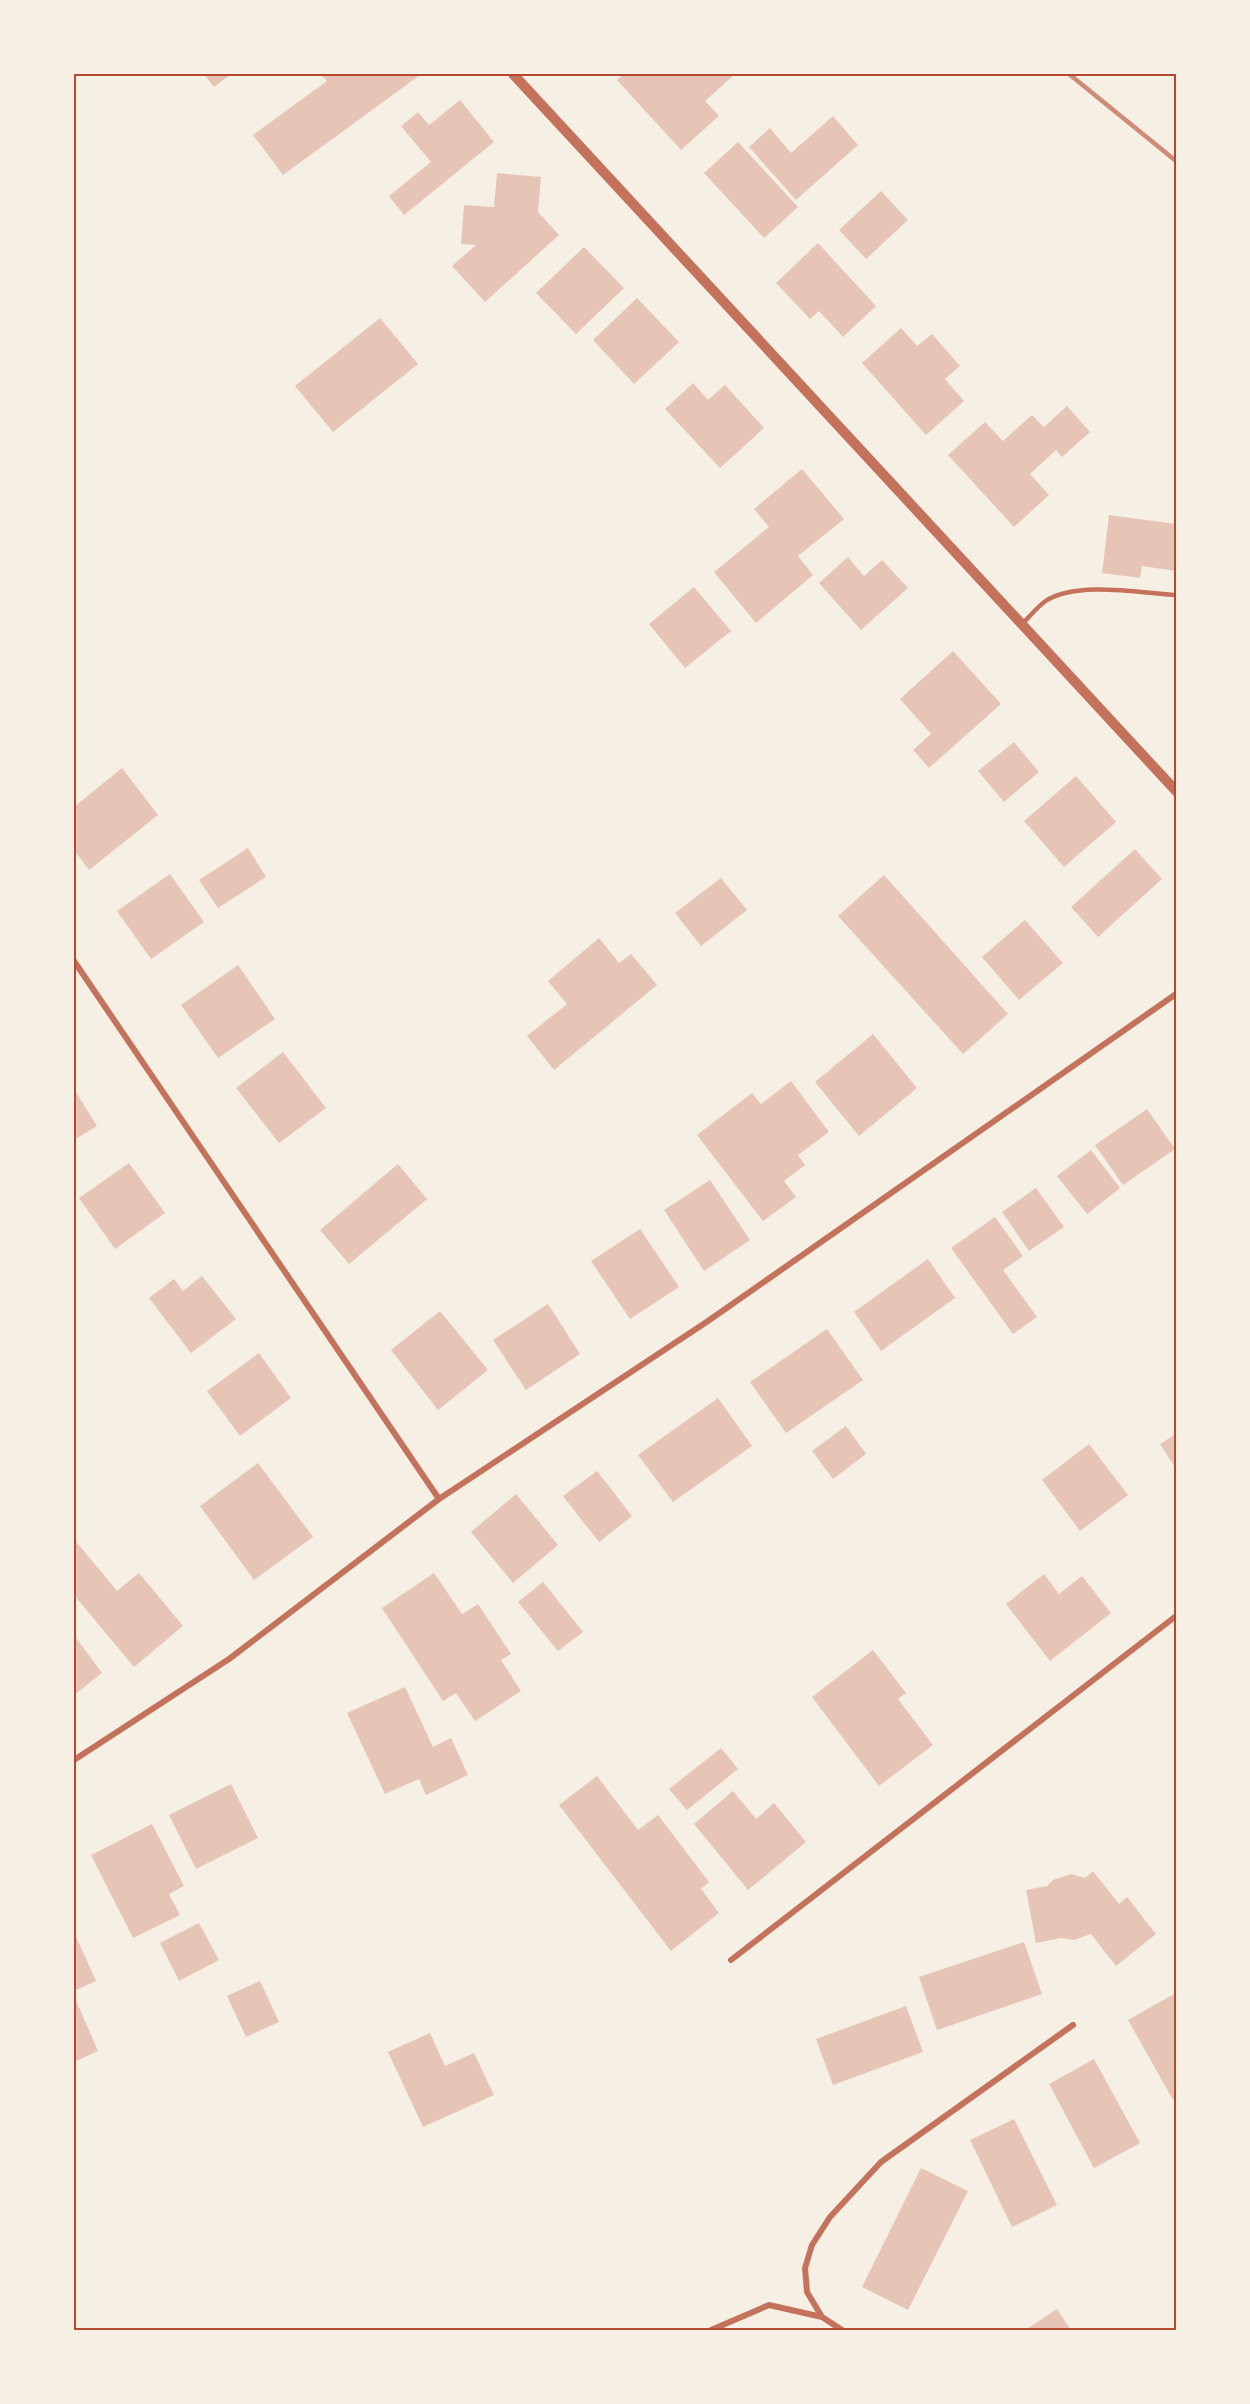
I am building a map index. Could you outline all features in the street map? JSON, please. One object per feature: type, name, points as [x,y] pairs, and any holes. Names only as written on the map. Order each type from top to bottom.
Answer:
[{"type":"street","points":[[513,74],[1023,622],[1176,791]]},
{"type":"street","points":[[74,961],[439,1499]]},
{"type":"street","points":[[74,1760],[229,1659],[439,1499],[708,1321],[1176,994]]},
{"type":"street","points":[[731,1960],[1176,1616]]},
{"type":"street","points":[[822,2317],[807,2292],[805,2268],[812,2245],[830,2217],[881,2162],[1073,2025]]},
{"type":"street","points":[[711,2331],[769,2305],[822,2317],[842,2331]]},
{"type":"lane","points":[[1023,622],[1045,601],[1078,590],[1176,595]]},
{"type":"building","points":[[204,74],[231,74],[214,87]]},
{"type":"building","points":[[321,74],[420,75],[283,175],[253,135],[327,81]]},
{"type":"building","points":[[624,74],[735,74],[705,101],[719,116],[681,150],[617,80]]},
{"type":"building","points":[[460,100],[494,142],[404,215],[389,196],[431,162],[401,126],[418,112],[429,125]]},
{"type":"building","points":[[833,116],[858,145],[796,200],[749,147],[770,128],[791,153]]},
{"type":"building","points":[[738,142],[798,207],[764,238],[704,173]]},
{"type":"building","points":[[497,173],[541,177],[538,212],[559,235],[485,302],[452,266],[476,245],[461,244],[464,205],[494,207]]},
{"type":"building","points":[[881,191],[908,220],[866,259],[839,230]]},
{"type":"building","points":[[818,243],[876,306],[843,337],[819,311],[810,319],[776,283]]},
{"type":"building","points":[[584,247],[624,288],[576,334],[536,293]]},
{"type":"building","points":[[637,298],[679,342],[634,384],[593,340]]},
{"type":"building","points":[[380,318],[418,364],[333,432],[295,386]]},
{"type":"building","points":[[901,328],[917,346],[932,334],[960,366],[945,379],[964,401],[926,435],[862,363]]},
{"type":"building","points":[[693,383],[708,400],[725,385],[764,428],[720,468],[665,409]]},
{"type":"building","points":[[1067,406],[1090,432],[1062,457],[1056,450],[1030,474],[1049,495],[1014,527],[948,455],[985,422],[1003,441],[1032,415],[1044,427]]},
{"type":"building","points":[[802,469],[844,519],[798,556],[813,575],[756,623],[714,572],[769,527],[754,509]]},
{"type":"building","points":[[1109,515],[1176,524],[1176,571],[1142,566],[1140,578],[1102,573]]},
{"type":"building","points":[[848,557],[864,576],[882,560],[908,588],[861,630],[819,583]]},
{"type":"building","points":[[694,587],[731,631],[685,668],[649,624]]},
{"type":"building","points":[[953,651],[1001,704],[929,768],[913,750],[931,734],[900,699]]},
{"type":"building","points":[[1014,742],[1039,772],[1004,802],[978,771]]},
{"type":"building","points":[[122,768],[158,815],[89,870],[74,850],[74,807]]},
{"type":"building","points":[[1076,776],[1116,822],[1064,867],[1024,821]]},
{"type":"building","points":[[248,848],[266,877],[218,908],[199,880]]},
{"type":"building","points":[[1135,849],[1162,879],[1098,937],[1071,907]]},
{"type":"building","points":[[170,874],[204,922],[151,959],[117,911]]},
{"type":"building","points":[[884,875],[1008,1014],[963,1054],[838,916]]},
{"type":"building","points":[[721,878],[747,910],[701,946],[675,913]]},
{"type":"building","points":[[1025,920],[1063,963],[1019,1000],[982,957]]},
{"type":"building","points":[[599,938],[619,963],[631,954],[657,985],[554,1070],[527,1036],[567,1004],[548,981]]},
{"type":"building","points":[[238,965],[275,1019],[218,1058],[181,1005]]},
{"type":"building","points":[[873,1034],[917,1088],[859,1136],[815,1082]]},
{"type":"building","points":[[283,1052],[326,1108],[279,1143],[236,1088]]},
{"type":"building","points":[[791,1081],[829,1132],[798,1155],[805,1165],[784,1181],[796,1197],[763,1221],[697,1135],[752,1093],[761,1104]]},
{"type":"building","points":[[74,1089],[97,1126],[74,1140]]},
{"type":"building","points":[[1147,1109],[1175,1149],[1123,1185],[1095,1145]]},
{"type":"building","points":[[1091,1150],[1120,1188],[1087,1214],[1057,1176]]},
{"type":"building","points":[[129,1163],[165,1213],[115,1249],[79,1198]]},
{"type":"building","points":[[398,1164],[427,1199],[349,1264],[320,1230]]},
{"type":"building","points":[[710,1180],[750,1240],[704,1271],[664,1210]]},
{"type":"building","points":[[1036,1188],[1064,1227],[1029,1251],[1002,1212]]},
{"type":"building","points":[[995,1217],[1023,1256],[1003,1270],[1037,1317],[1013,1334],[951,1248]]},
{"type":"building","points":[[640,1229],[679,1287],[630,1319],[591,1261]]},
{"type":"building","points":[[928,1259],[955,1298],[881,1351],[854,1312]]},
{"type":"building","points":[[202,1276],[236,1319],[191,1353],[149,1298],[174,1279],[183,1291]]},
{"type":"building","points":[[548,1304],[580,1354],[526,1390],[493,1340]]},
{"type":"building","points":[[440,1311],[488,1370],[438,1410],[391,1350]]},
{"type":"building","points":[[827,1329],[863,1380],[786,1433],[750,1382]]},
{"type":"building","points":[[259,1353],[291,1398],[240,1436],[207,1391]]},
{"type":"building","points":[[718,1398],[752,1446],[673,1502],[638,1455]]},
{"type":"building","points":[[846,1426],[866,1454],[833,1479],[812,1451]]},
{"type":"building","points":[[1176,1434],[1176,1469],[1160,1444]]},
{"type":"building","points":[[1089,1444],[1128,1495],[1080,1531],[1042,1480]]},
{"type":"building","points":[[258,1463],[313,1537],[254,1580],[200,1506]]},
{"type":"building","points":[[597,1471],[632,1516],[599,1542],[563,1496]]},
{"type":"building","points":[[516,1494],[558,1545],[513,1583],[471,1532]]},
{"type":"building","points":[[74,1539],[117,1591],[139,1573],[183,1626],[134,1667],[74,1595]]},
{"type":"building","points":[[434,1573],[462,1614],[478,1604],[511,1654],[501,1660],[521,1691],[475,1721],[456,1693],[443,1701],[382,1608]]},
{"type":"building","points":[[1044,1574],[1059,1594],[1082,1576],[1111,1613],[1050,1661],[1006,1604]]},
{"type":"building","points":[[543,1582],[583,1632],[558,1651],[518,1602]]},
{"type":"building","points":[[74,1635],[102,1673],[74,1695]]},
{"type":"building","points":[[873,1650],[906,1693],[898,1699],[933,1745],[879,1786],[812,1697]]},
{"type":"building","points":[[405,1687],[433,1747],[451,1738],[468,1775],[426,1795],[419,1779],[385,1794],[347,1713]]},
{"type":"building","points":[[721,1748],[738,1769],[687,1810],[669,1789]]},
{"type":"building","points":[[597,1776],[638,1830],[658,1815],[709,1882],[701,1889],[719,1913],[671,1951],[559,1805]]},
{"type":"building","points":[[231,1784],[258,1838],[196,1869],[169,1815]]},
{"type":"building","points":[[733,1791],[756,1819],[774,1803],[806,1842],[748,1890],[694,1824]]},
{"type":"building","points":[[152,1824],[184,1886],[169,1894],[180,1915],[133,1938],[91,1855]]},
{"type":"building","points":[[1093,1871],[1119,1904],[1127,1897],[1156,1934],[1116,1966],[1091,1934],[1074,1940],[1061,1938],[1036,1943],[1026,1890],[1047,1886],[1053,1880],[1071,1874],[1085,1878]]},
{"type":"building","points":[[199,1923],[219,1960],[179,1981],[160,1943]]},
{"type":"building","points":[[74,1932],[96,1981],[74,1991]]},
{"type":"building","points":[[1024,1942],[1042,1994],[937,2030],[919,1977]]},
{"type":"building","points":[[260,1981],[279,2022],[246,2037],[227,1996]]},
{"type":"building","points":[[1174,1994],[1176,1999],[1176,2105],[1128,2020]]},
{"type":"building","points":[[74,1996],[98,2051],[74,2062]]},
{"type":"building","points":[[906,2006],[923,2052],[833,2085],[816,2039]]},
{"type":"building","points":[[430,2033],[445,2066],[474,2053],[494,2095],[423,2127],[388,2052]]},
{"type":"building","points":[[1094,2059],[1140,2143],[1094,2168],[1049,2084]]},
{"type":"building","points":[[1014,2119],[1057,2205],[1012,2227],[970,2140]]},
{"type":"building","points":[[921,2168],[968,2191],[908,2310],[862,2287]]},
{"type":"building","points":[[1057,2309],[1071,2330],[1025,2330]]},
{"type":"railway","points":[[1069,74],[1176,161]]}]
